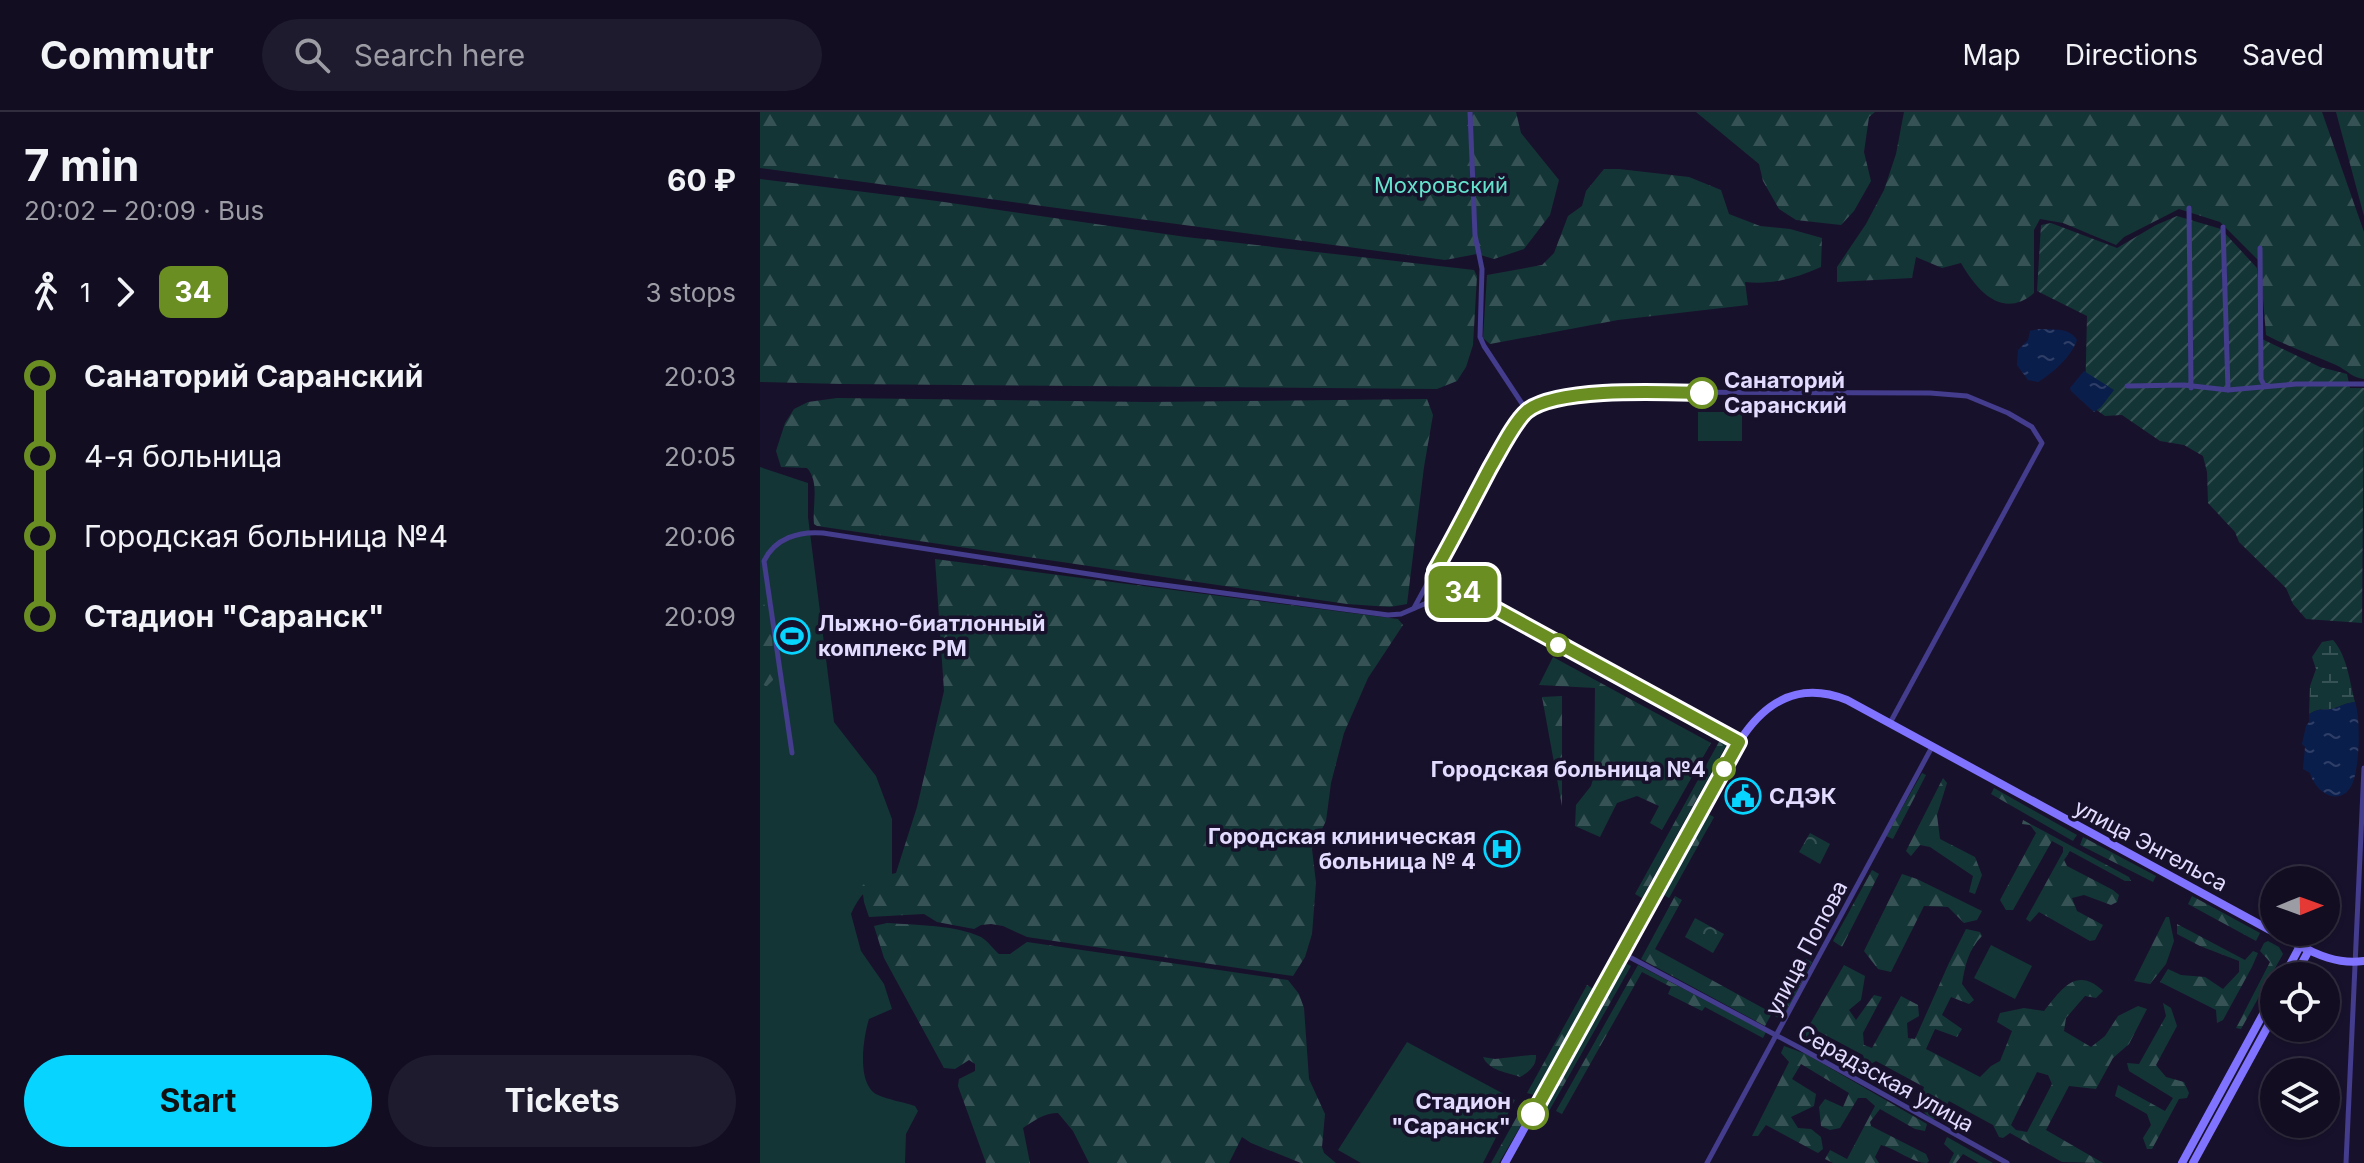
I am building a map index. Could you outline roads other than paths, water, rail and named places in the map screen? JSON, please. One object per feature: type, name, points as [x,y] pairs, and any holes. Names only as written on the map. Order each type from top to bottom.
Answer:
[{"type":"main road","points":[[1505,1163],[1739,742],[1761,712],[1774,702],[1801,693],[1835,695],[1932,747]]},
{"type":"main road","name":"улица Энгельса","points":[[1932,747],[2305,948],[2334,961],[2360,962]]},
{"type":"main road","points":[[2294,962],[2305,948]]},
{"type":"main road","points":[[2300,962],[2305,948]]},
{"type":"main road","points":[[2182,1163],[2260,1020]]},
{"type":"main road","points":[[2193,1163],[2260,1041]]},
{"type":"street","points":[[1470,112],[1475,235],[1482,269],[1480,337],[1527,411]]},
{"type":"street","points":[[2189,208],[2191,388]]},
{"type":"street","points":[[2223,227],[2228,390]]},
{"type":"street","points":[[2260,248],[2261,379],[2269,387]]},
{"type":"street","points":[[2127,386],[2184,385],[2228,390],[2296,384],[2364,384]]},
{"type":"street","points":[[1414,608],[1505,441],[1527,411],[1552,401],[1580,395],[1624,392],[1958,394],[2008,413],[2032,427],[2042,443],[1890,724]]},
{"type":"street","points":[[792,753],[764,561],[773,547],[789,536],[823,533],[1141,582],[1388,615],[1401,614],[1459,589]]},
{"type":"street","points":[[1435,571],[1459,589],[1739,742]]},
{"type":"street","name":"улица Попова","points":[[1707,1163],[1932,747]]},
{"type":"street","points":[[2346,1163],[2360,962],[2364,768]]},
{"type":"street","name":"Серадзская улица","points":[[1622,953],[2007,1163]]},
{"type":"water","points":[[2030,331],[2065,331],[2077,340],[2061,364],[2038,382],[2028,380],[2017,365],[2018,350],[2028,340]]},
{"type":"water","points":[[2084,371],[2114,390],[2094,412],[2070,388]]},
{"type":"water","points":[[2355,702],[2359,732],[2356,771],[2345,794],[2333,796],[2321,791],[2310,773],[2303,769],[2305,747],[2302,744],[2306,726],[2309,714]]},
{"type":"place","name":"Санаторий Саранский","points":[[1702,393]]},
{"type":"place","name":"Лыжно-биатлонный комплекс РМ","points":[[792,636]]},
{"type":"place","name":"Городская больница №4","points":[[1724,769]]},
{"type":"place","name":"СДЭК","points":[[1743,796]]},
{"type":"place","name":"Городская клиническая больница № 4","points":[[1502,849]]},
{"type":"place","name":"Стадион \"Саранск\"","points":[[1533,1114]]},
{"type":"park label","name":"Мохровский","points":[[1441,185]]}]
